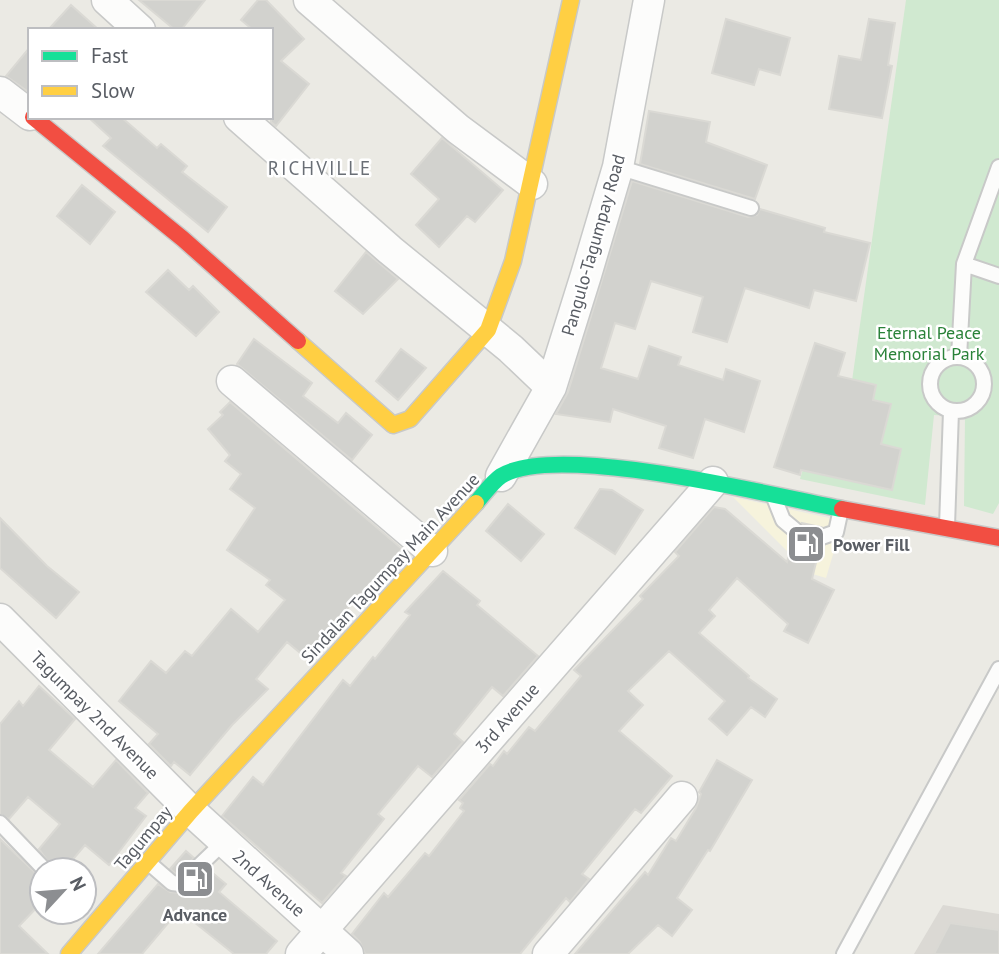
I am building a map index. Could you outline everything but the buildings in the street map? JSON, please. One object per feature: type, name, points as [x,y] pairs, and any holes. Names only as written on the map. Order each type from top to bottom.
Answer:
[{"type":"main road","points":[[35,119],[183,239],[393,425],[410,419],[488,330],[513,261],[572,0]]},
{"type":"main road","name":"Sindalan Tagumpay Main Avenue","points":[[191,811],[501,476],[534,466],[561,463],[636,470],[713,482],[999,538]]},
{"type":"main road","name":"Tagumpay","points":[[98,922],[191,811]]},
{"type":"main road","name":"Tagumpay","points":[[69,954],[94,926]]},
{"type":"street","points":[[107,0],[138,28]]},
{"type":"street","points":[[309,0],[458,129],[532,184]]},
{"type":"street","name":"Pangulo-Tagumpay Road","points":[[501,476],[551,387],[618,167],[649,0]]},
{"type":"street","points":[[0,92],[28,114]]},
{"type":"street","points":[[241,119],[551,387]]},
{"type":"street","points":[[232,381],[432,551]]},
{"type":"street","name":"3rd Avenue","points":[[300,954],[713,482]]},
{"type":"street","name":"Tagumpay 2nd Avenue","points":[[0,619],[191,811]]},
{"type":"street","points":[[548,954],[682,797]]},
{"type":"street","name":"2nd Avenue","points":[[191,811],[348,954]]},
{"type":"lane","points":[[618,167],[751,208]]},
{"type":"lane","points":[[959,357],[964,264],[994,196],[999,167]]},
{"type":"lane","points":[[964,264],[999,276]]},
{"type":"lane","points":[[959,357],[976,365],[984,383],[983,393],[971,408],[951,411],[935,401],[929,381],[939,363],[959,357]]},
{"type":"lane","points":[[947,528],[951,411]]},
{"type":"lane","points":[[773,494],[783,520],[795,530]]},
{"type":"lane","points":[[822,537],[830,537],[835,532],[841,508]]},
{"type":"lane","points":[[844,954],[999,669]]},
{"type":"lane","points":[[0,823],[32,856]]},
{"type":"lane","points":[[148,862],[172,883],[180,884],[224,842]]},
{"type":"shaded area","points":[[733,497],[843,521],[826,578],[809,573]]},
{"type":"shaded area","points":[[943,905],[999,914],[999,954],[914,954]]},
{"type":"green space","name":"Eternal Peace Memorial Park","points":[[906,0],[999,0],[999,503],[993,514],[964,506],[965,417],[934,415],[925,505],[800,479],[823,404],[851,388]]},
{"type":"traffic: fast","points":[[476,503],[501,476],[529,467],[568,465],[667,474],[842,509]]},
{"type":"traffic: slow","points":[[298,341],[393,425],[410,419],[488,330],[513,261],[571,0]]},
{"type":"traffic: slow","points":[[69,954],[191,811],[476,503]]},
{"type":"traffic: jam","points":[[35,119],[183,239],[298,341]]},
{"type":"traffic: jam","points":[[842,509],[999,538]]},
{"type":"place","name":"Power Fill","points":[[806,544]]},
{"type":"place","name":"Advance","points":[[195,879]]},
{"type":"district","name":"RICHVILLE","points":[[320,168]]}]
